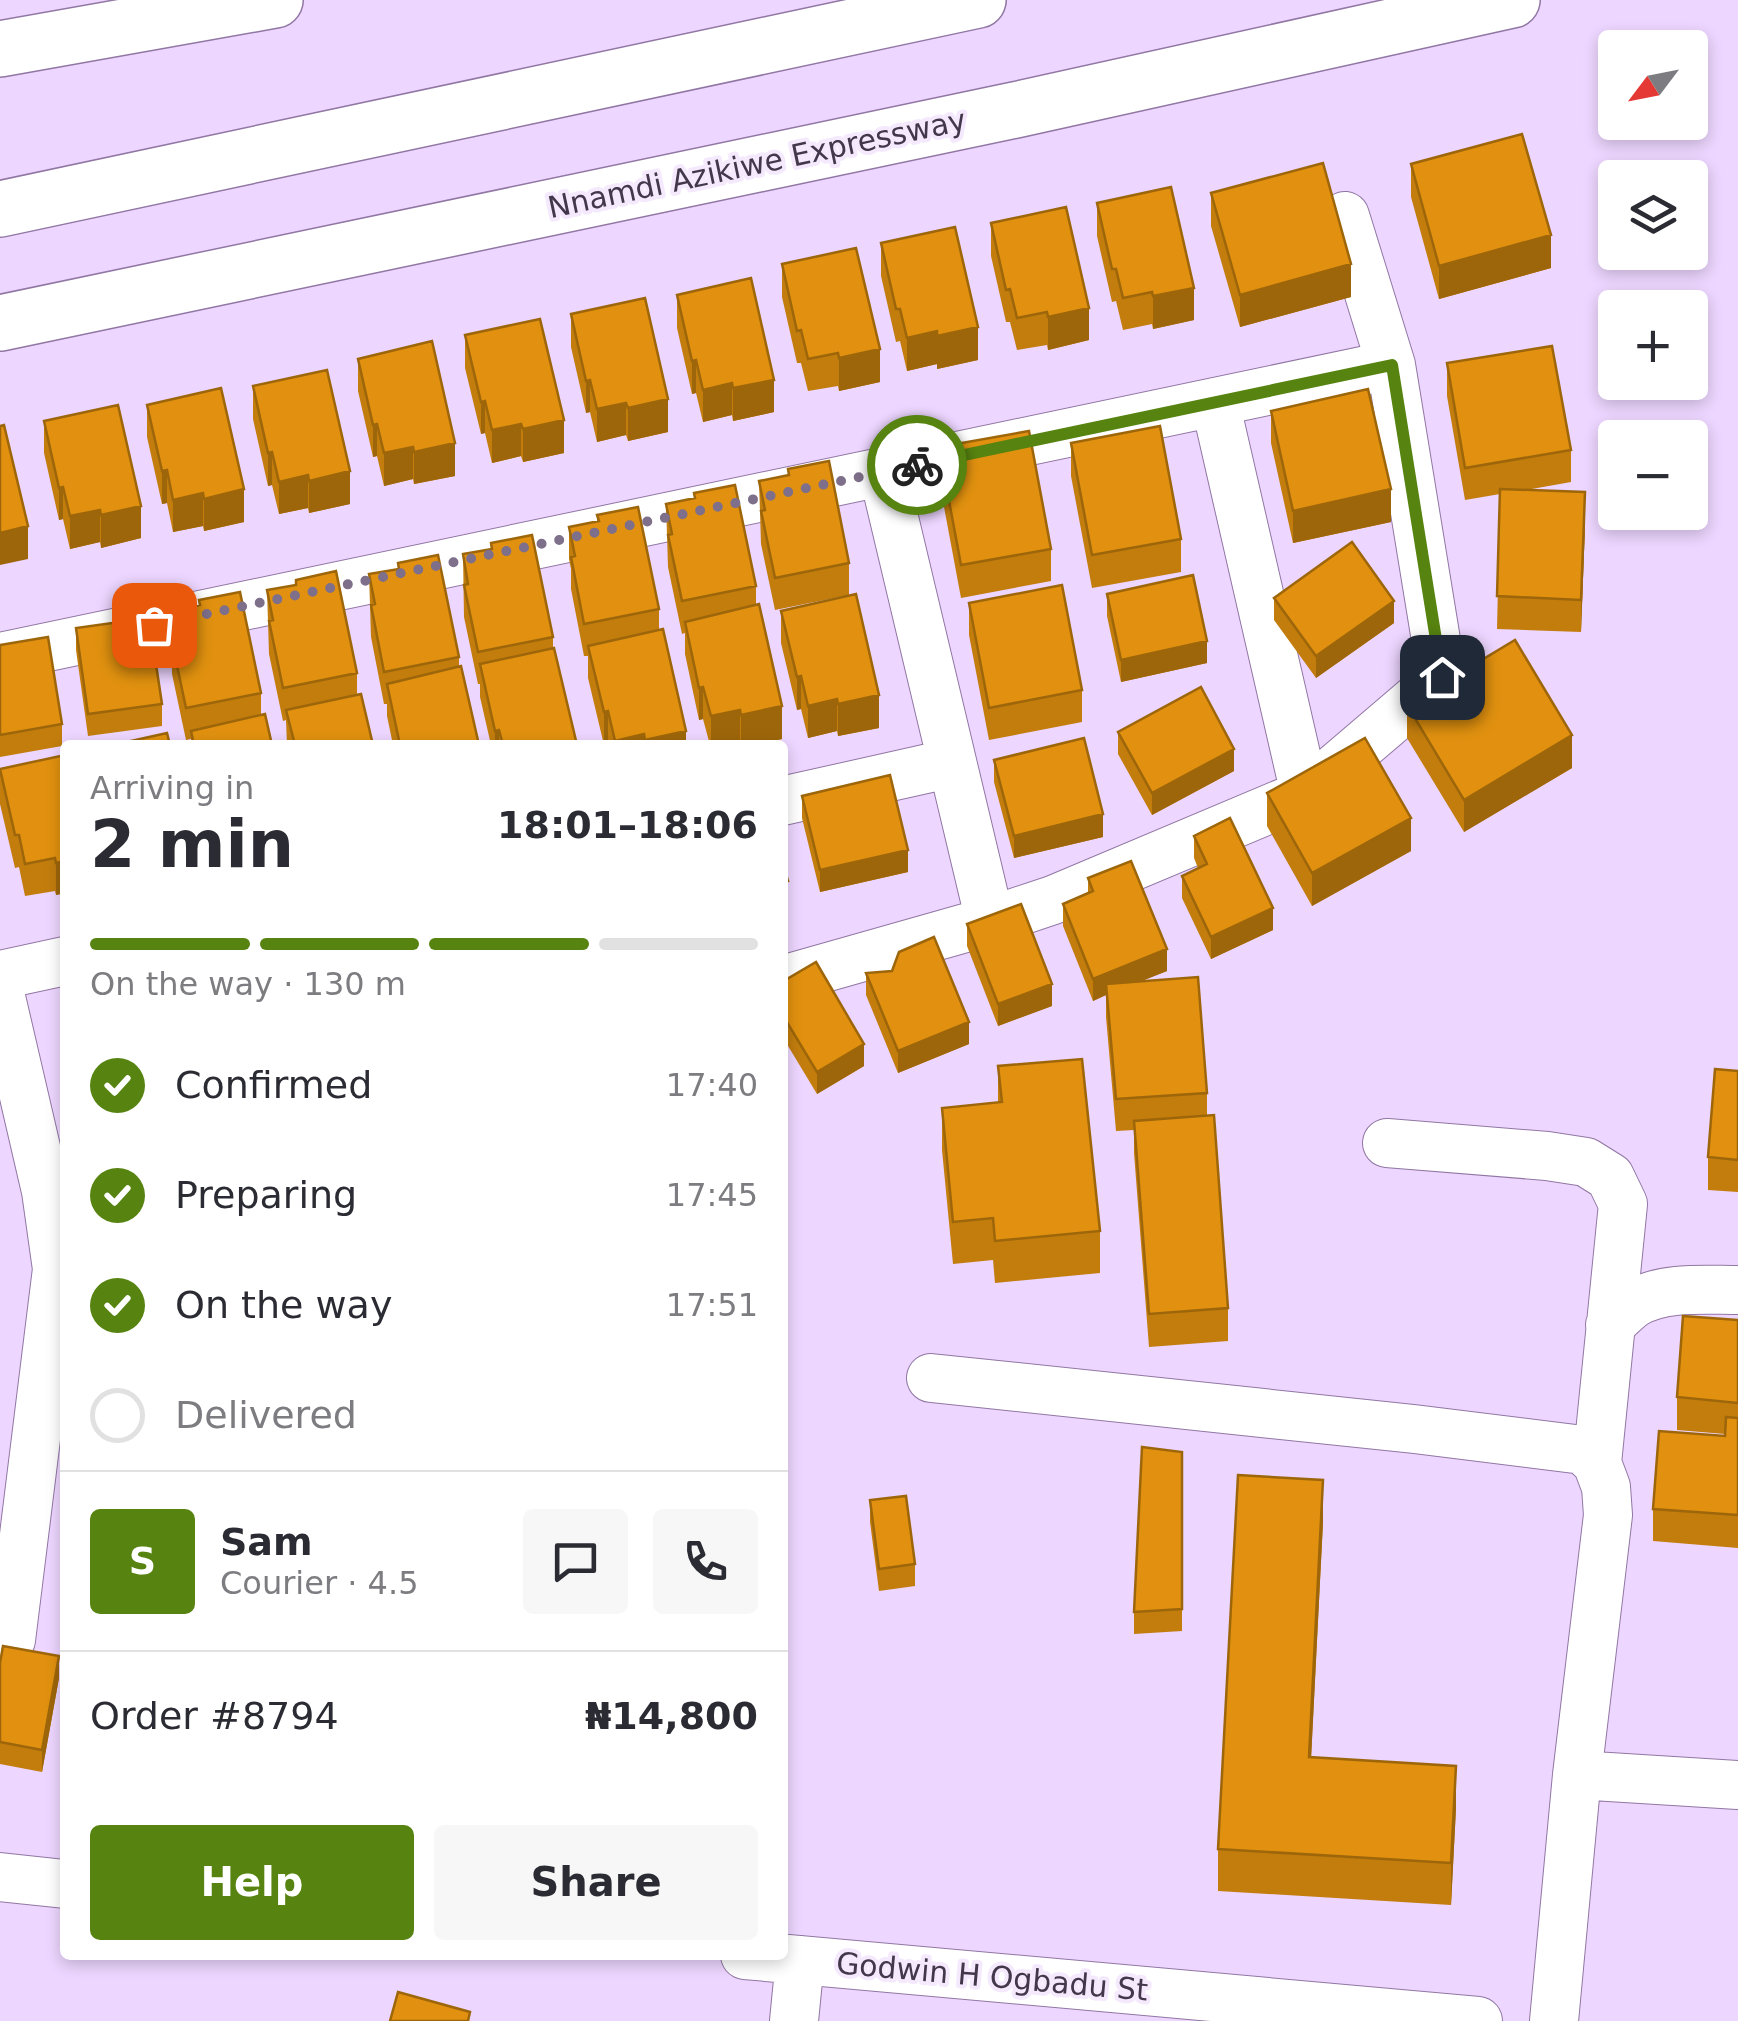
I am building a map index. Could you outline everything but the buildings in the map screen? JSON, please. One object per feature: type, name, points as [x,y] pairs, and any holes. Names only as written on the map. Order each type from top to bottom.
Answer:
[{"type":"highway","points":[[0,50],[274,0]]},
{"type":"highway","points":[[0,209],[978,0]]},
{"type":"highway","name":"Nnamdi Azikiwe Expressway","points":[[0,323],[1016,110],[1512,0]]},
{"type":"street","points":[[788,978],[1053,900],[1305,794],[1442,677],[1392,365],[1345,216]]},
{"type":"street","points":[[0,658],[1392,365]]},
{"type":"street","points":[[1216,402],[1305,794]]},
{"type":"street","points":[[882,472],[990,921]]},
{"type":"street","points":[[788,800],[952,764]]},
{"type":"street","points":[[0,975],[60,962]]},
{"type":"street","points":[[0,993],[17,1143],[55,1188],[58,1269],[11,1640],[0,1639]]},
{"type":"street","points":[[1387,1143],[1547,1156],[1586,1162],[1610,1177],[1623,1204],[1597,1464]]},
{"type":"street","points":[[1610,1324],[1634,1304],[1656,1295],[1738,1290]]},
{"type":"street","points":[[931,1378],[1414,1428],[1583,1450],[1597,1464],[1606,1488],[1608,1516],[1577,1775],[1554,2021]]},
{"type":"street","points":[[1577,1775],[1738,1785]]},
{"type":"street","points":[[0,1876],[60,1883]]},
{"type":"street","name":"Godwin H Ogbadu St","points":[[788,1959],[1015,2000],[1478,2021]]},
{"type":"street","points":[[794,2021],[800,1960]]},
{"type":"way so far","points":[[154,625],[917,465]]},
{"type":"route","points":[[917,465],[1392,365],[1442,677]]}]
